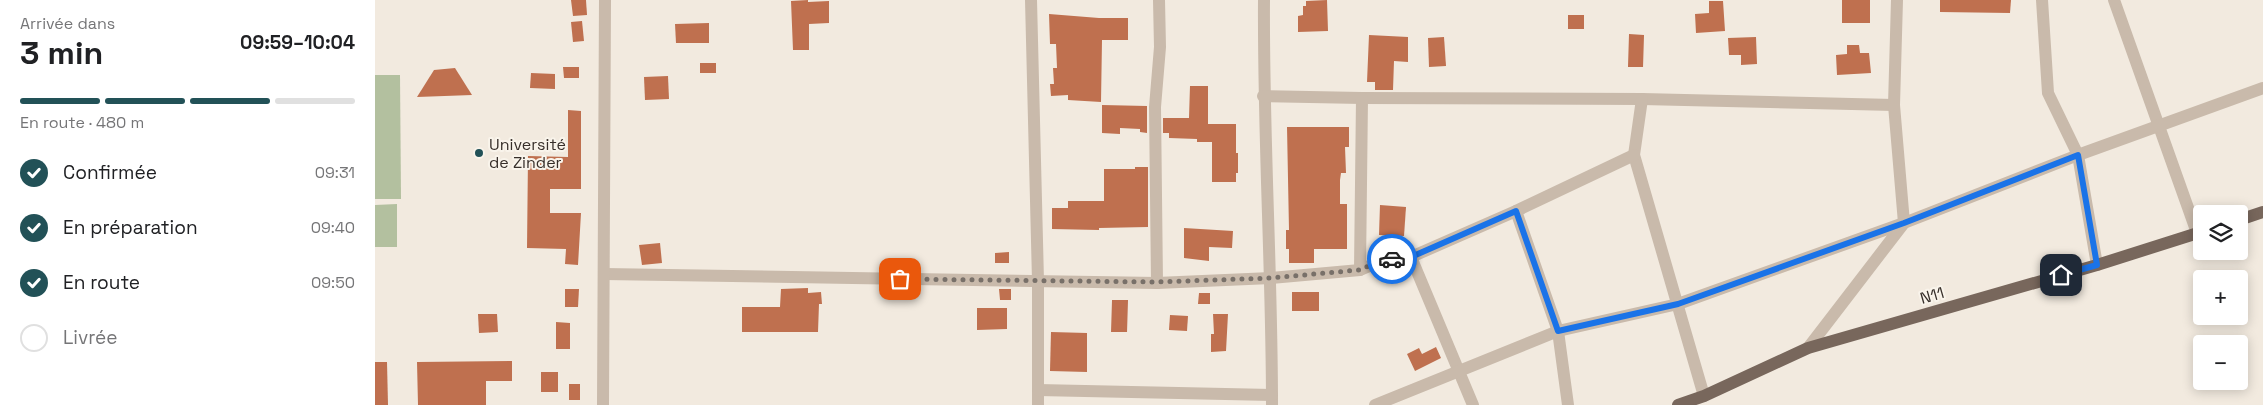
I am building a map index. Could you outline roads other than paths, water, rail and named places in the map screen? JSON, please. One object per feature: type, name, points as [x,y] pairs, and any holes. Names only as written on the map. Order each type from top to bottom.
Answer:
[{"type":"main road","points":[[2248,217],[2263,212]]},
{"type":"main road","name":"N11","points":[[1678,405],[1704,396],[1808,348],[2097,265],[2193,235]]},
{"type":"street","points":[[603,405],[605,0]]},
{"type":"street","points":[[1031,0],[1038,281],[1038,405]]},
{"type":"street","points":[[1157,282],[1155,107],[1160,47],[1159,0]]},
{"type":"street","points":[[1038,390],[1272,400],[1271,278],[1263,96],[1264,0]]},
{"type":"street","points":[[1808,348],[1904,223],[1895,106],[1897,0]]},
{"type":"street","points":[[2042,0],[2048,93],[2078,155],[2097,265]]},
{"type":"street","points":[[2114,0],[2193,217]]},
{"type":"street","points":[[1375,405],[1558,331],[1678,304],[1904,223],[2078,155],[2263,88]]},
{"type":"street","points":[[1263,96],[1642,99],[1895,106]]},
{"type":"street","points":[[1359,270],[1362,98]]},
{"type":"street","points":[[1642,99],[1634,155],[1704,396]]},
{"type":"street","points":[[604,274],[1157,282],[1271,278],[1359,270],[1383,260],[1411,257],[1516,211],[1634,155]]},
{"type":"street","points":[[1516,211],[1558,331],[1568,405]]},
{"type":"street","points":[[1411,257],[1473,405]]},
{"type":"place","name":"Université de Zinder","points":[[479,153]]}]
